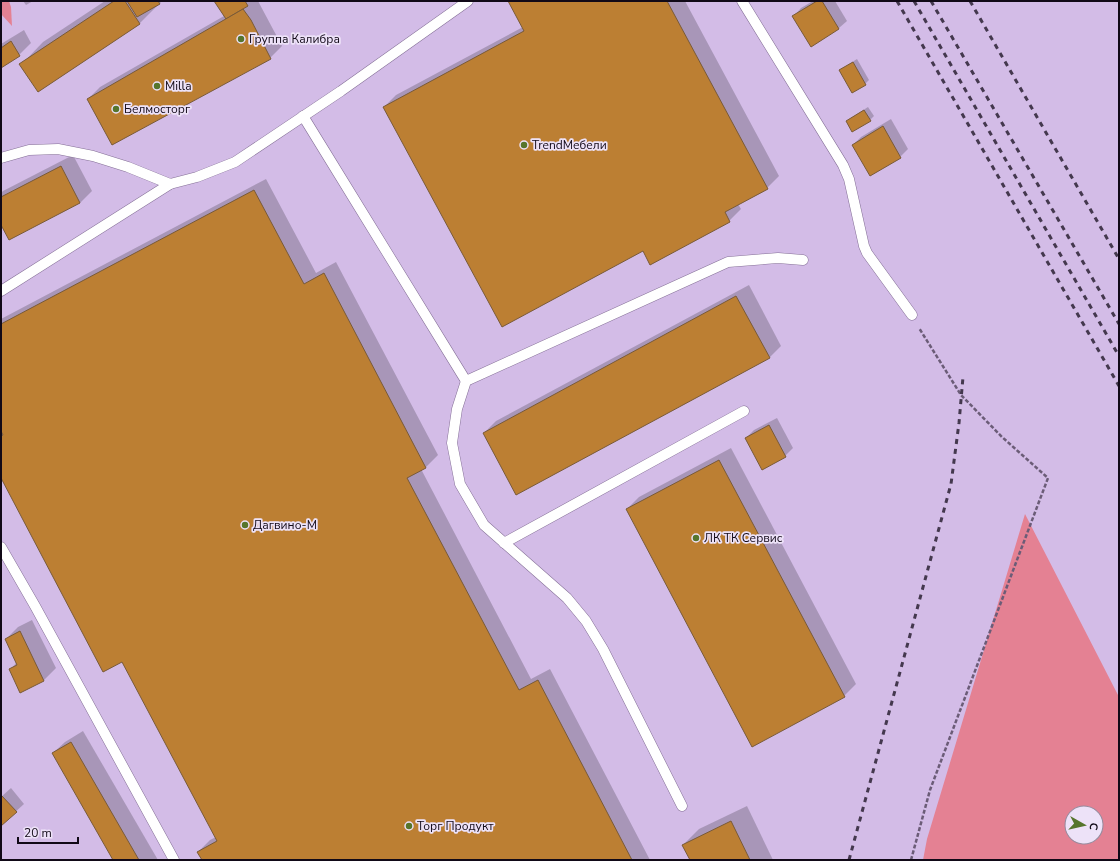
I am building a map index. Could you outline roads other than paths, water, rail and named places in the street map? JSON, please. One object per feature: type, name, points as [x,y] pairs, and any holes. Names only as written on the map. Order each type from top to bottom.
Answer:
[{"type":"lane","points":[[1,291],[170,184],[197,177],[235,162],[468,1]]},
{"type":"lane","points":[[742,1],[843,165],[849,180],[864,246],[867,253],[912,315]]},
{"type":"lane","points":[[303,116],[466,381]]},
{"type":"lane","points":[[1,158],[29,150],[58,149],[93,156],[128,167],[170,184]]},
{"type":"lane","points":[[682,806],[603,650],[586,621],[567,598],[484,525],[460,484],[452,443],[457,409],[466,381],[728,262],[778,258],[803,260]]},
{"type":"lane","points":[[504,543],[744,411]]},
{"type":"lane","points":[[1,547],[35,606],[174,860]]},
{"type":"railway","points":[[897,1],[1119,386]]},
{"type":"railway","points":[[914,1],[1119,356]]},
{"type":"railway","points":[[931,1],[1119,324]]},
{"type":"railway","points":[[970,1],[1119,259]]},
{"type":"railway","points":[[849,860],[951,484],[963,377]]},
{"type":"place","name":"Группа Калибра","points":[[241,39]]},
{"type":"place","name":"Milla","points":[[157,86]]},
{"type":"place","name":"Белмосторг","points":[[116,109]]},
{"type":"place","name":"TrendМебели","points":[[524,145]]},
{"type":"place","name":"Дагвино-М","points":[[245,525]]},
{"type":"place","name":"ЛК ТК Сервис","points":[[696,538]]},
{"type":"place","name":"Торг Продукт","points":[[409,826]]}]
